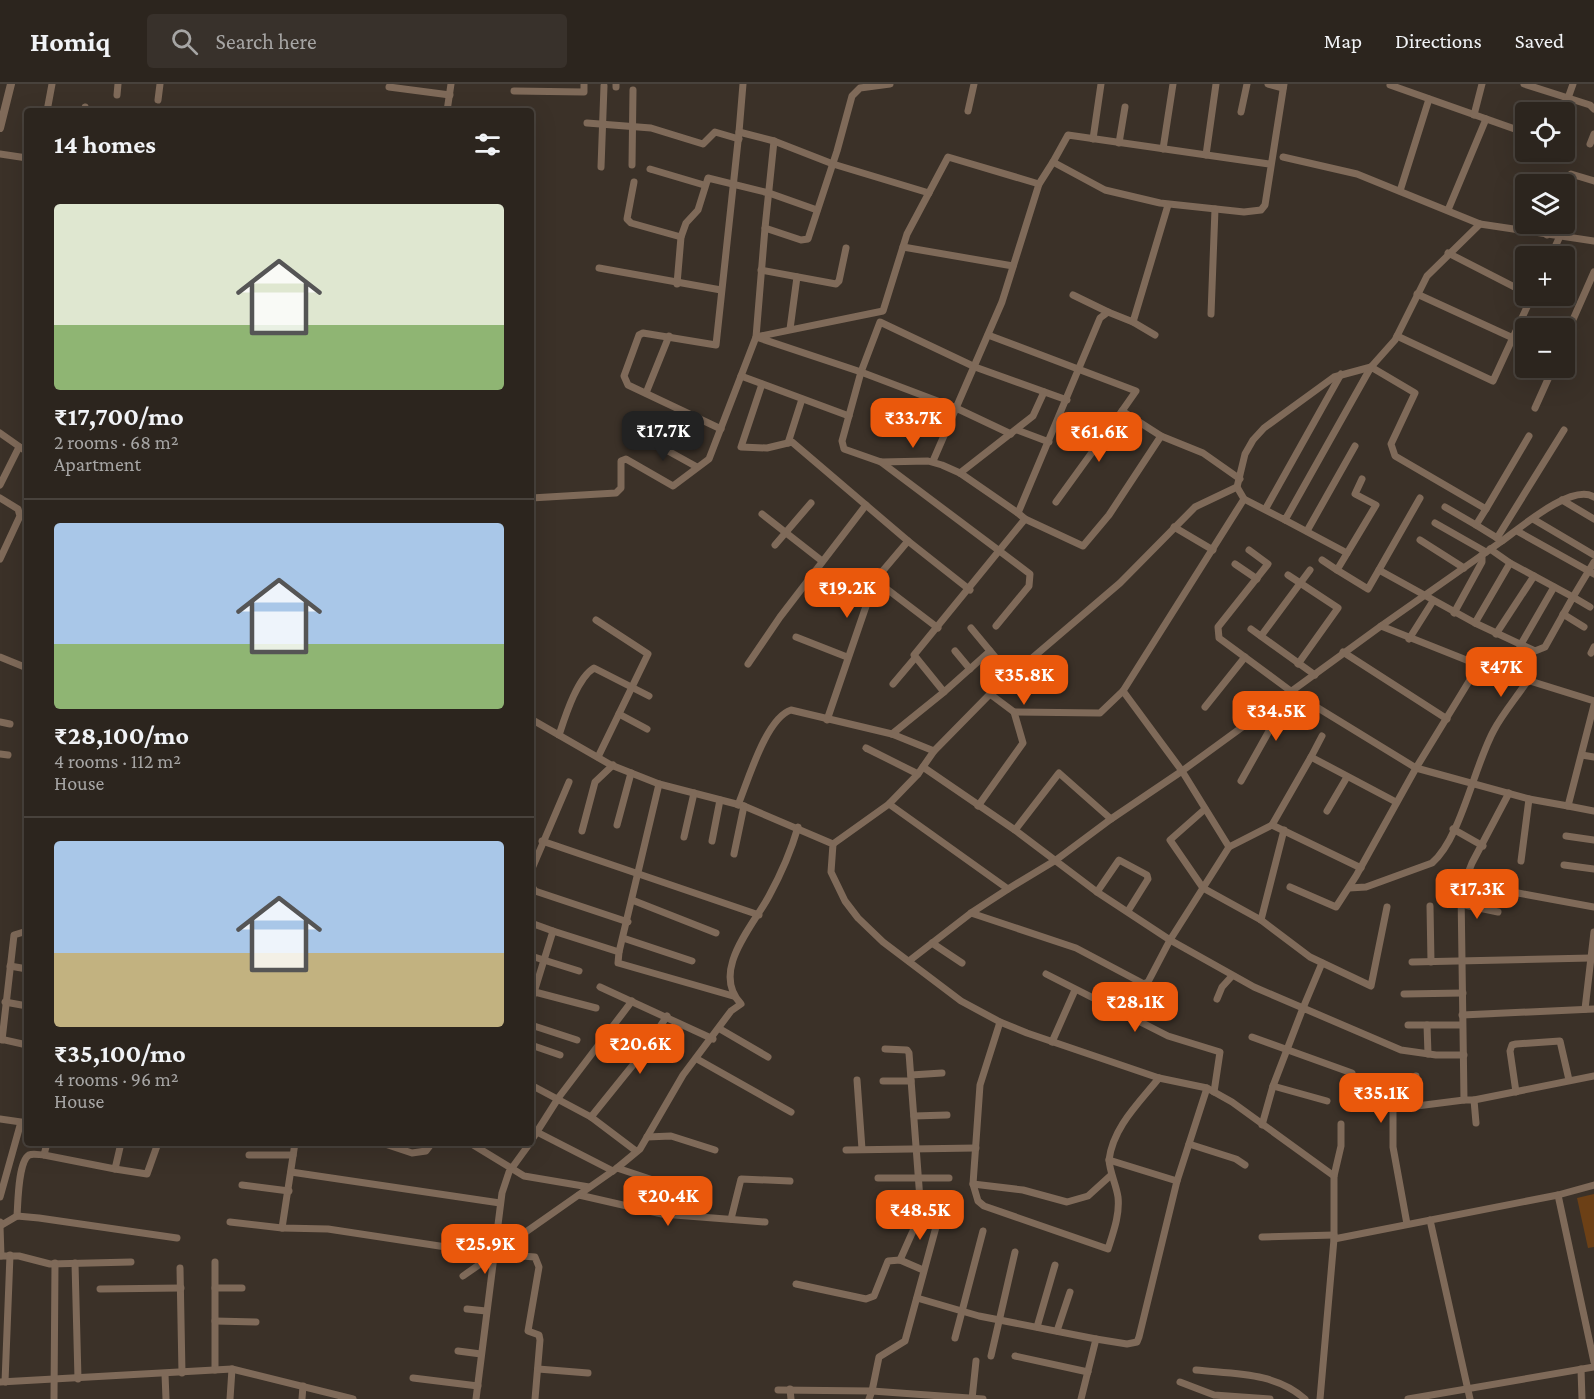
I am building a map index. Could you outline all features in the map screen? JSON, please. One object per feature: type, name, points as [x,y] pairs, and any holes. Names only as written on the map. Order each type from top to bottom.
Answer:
[{"type":"street","points":[[0,128],[12,84]]},
{"type":"street","points":[[48,108],[52,84]]},
{"type":"street","points":[[117,95],[118,84]]},
{"type":"street","points":[[158,100],[160,84]]},
{"type":"street","points":[[448,108],[451,84]]},
{"type":"street","points":[[514,91],[584,92],[584,84]]},
{"type":"street","points":[[721,429],[625,381],[627,363],[639,335],[647,332],[716,345],[743,84]]},
{"type":"street","points":[[765,228],[806,240],[833,164],[856,87],[890,84]]},
{"type":"street","points":[[968,111],[975,84]]},
{"type":"street","points":[[1093,139],[1101,84]]},
{"type":"street","points":[[1163,149],[1173,84]]},
{"type":"street","points":[[1206,155],[1216,84]]},
{"type":"street","points":[[1241,112],[1247,84]]},
{"type":"street","points":[[1053,162],[1105,190],[1168,205],[1261,210],[1265,205],[1269,164],[1283,86],[1268,84]]},
{"type":"street","points":[[1474,114],[1482,84]]},
{"type":"street","points":[[1524,84],[1539,86],[1590,105],[1594,109]]},
{"type":"street","points":[[1568,98],[1573,84]]},
{"type":"street","points":[[1390,85],[1515,129]]},
{"type":"street","points":[[600,167],[604,86]]},
{"type":"street","points":[[389,87],[450,95]]},
{"type":"street","points":[[632,165],[633,90]]},
{"type":"street","points":[[1400,191],[1429,99]]},
{"type":"street","points":[[1119,143],[1125,107]]},
{"type":"street","points":[[1448,210],[1486,119]]},
{"type":"street","points":[[587,123],[662,130],[703,144],[715,132],[774,141],[833,164],[929,193]]},
{"type":"street","points":[[1590,144],[1594,134]]},
{"type":"street","points":[[933,461],[988,335],[1039,184],[1068,135],[1269,164]]},
{"type":"street","points":[[534,498],[616,493],[621,488],[620,464],[623,459],[630,460],[673,486],[709,459],[756,337],[774,141]]},
{"type":"street","points":[[0,154],[24,158]]},
{"type":"street","points":[[756,337],[883,310],[903,247],[948,157],[1039,184]]},
{"type":"street","points":[[1283,157],[1357,174],[1480,224],[1594,241]]},
{"type":"street","points":[[650,169],[704,185]]},
{"type":"street","points":[[1575,175],[1594,181]]},
{"type":"street","points":[[677,284],[681,237],[686,223],[698,210],[704,185],[710,177],[817,210]]},
{"type":"street","points":[[634,182],[627,219],[631,223],[681,237]]},
{"type":"street","points":[[1133,322],[1168,205]]},
{"type":"street","points":[[1211,314],[1215,209]]},
{"type":"street","points":[[1285,520],[1371,367],[1397,336],[1427,276],[1480,224]]},
{"type":"street","points":[[1556,246],[1560,236]]},
{"type":"street","points":[[903,247],[1013,266]]},
{"type":"street","points":[[761,270],[838,283],[846,248]]},
{"type":"street","points":[[1448,253],[1515,287]]},
{"type":"street","points":[[599,268],[677,284],[721,290]]},
{"type":"street","points":[[1574,318],[1594,272]]},
{"type":"street","points":[[790,329],[797,277]]},
{"type":"street","points":[[1417,294],[1512,338]]},
{"type":"street","points":[[1073,295],[1133,322],[1155,335]]},
{"type":"street","points":[[1397,336],[1493,381],[1525,306]]},
{"type":"street","points":[[1018,513],[1100,318],[1108,312]]},
{"type":"street","points":[[996,626],[1031,582],[1030,573],[881,462],[844,449],[842,441],[861,372],[880,322],[975,367],[1067,400]]},
{"type":"street","points":[[988,335],[1136,391],[1056,502]]},
{"type":"street","points":[[646,393],[669,336]]},
{"type":"street","points":[[756,337],[861,372],[1014,432],[1049,442]]},
{"type":"street","points":[[833,844],[889,804],[918,774],[934,751],[990,694],[1120,583],[1195,507],[1237,487],[1245,454],[1264,428],[1341,374],[1371,367],[1416,393],[1391,444],[1395,456],[1486,509]]},
{"type":"street","points":[[1266,508],[1341,374]]},
{"type":"street","points":[[741,376],[849,416]]},
{"type":"street","points":[[1535,408],[1548,378]]},
{"type":"street","points":[[762,384],[741,447],[767,448],[792,442],[908,541],[970,590]]},
{"type":"street","points":[[960,473],[1033,416],[1044,392]]},
{"type":"street","points":[[788,443],[802,399]]},
{"type":"street","points":[[1122,411],[1161,436],[1203,453],[1240,478]]},
{"type":"street","points":[[909,961],[971,913],[1056,860],[1292,692],[1343,652],[1486,552],[1500,539],[1564,430]]},
{"type":"street","points":[[0,433],[24,450]]},
{"type":"street","points":[[641,436],[697,466]]},
{"type":"street","points":[[881,462],[933,461],[960,473],[1025,519],[1083,546],[1109,515],[1161,436]]},
{"type":"street","points":[[1476,525],[1529,436]]},
{"type":"street","points":[[1307,531],[1355,446]]},
{"type":"street","points":[[0,485],[19,447]]},
{"type":"street","points":[[1338,570],[1376,505],[1355,494],[1362,479]]},
{"type":"street","points":[[1237,487],[1244,499],[1266,508],[1347,553]]},
{"type":"street","points":[[1500,539],[1517,531],[1562,500],[1578,494],[1594,497]]},
{"type":"street","points":[[0,498],[18,509],[20,516],[0,559]]},
{"type":"street","points":[[1322,560],[1368,589],[1419,498]]},
{"type":"street","points":[[990,694],[1014,712],[1101,713],[1123,691],[1244,499]]},
{"type":"street","points":[[1562,500],[1594,519]]},
{"type":"street","points":[[775,545],[787,534],[811,503]]},
{"type":"street","points":[[748,664],[822,561],[866,505]]},
{"type":"street","points":[[1445,507],[1500,539]]},
{"type":"street","points":[[762,514],[822,561]]},
{"type":"street","points":[[893,684],[1025,519]]},
{"type":"street","points":[[1533,519],[1594,555]]},
{"type":"street","points":[[1435,523],[1590,607]]},
{"type":"street","points":[[1174,526],[1213,550]]},
{"type":"street","points":[[1517,531],[1591,573]]},
{"type":"street","points":[[1420,540],[1464,568]]},
{"type":"street","points":[[827,720],[875,580],[908,541]]},
{"type":"street","points":[[1250,550],[1268,564],[1217,630],[1219,638],[1292,692],[1416,768],[1529,799],[1594,811]]},
{"type":"street","points":[[1454,613],[1486,552]]},
{"type":"street","points":[[1379,570],[1454,613],[1520,646],[1535,651],[1545,646],[1573,597],[1591,573],[1594,562]]},
{"type":"street","points":[[1475,623],[1510,563]]},
{"type":"street","points":[[1234,564],[1257,579]]},
{"type":"street","points":[[1261,636],[1310,570]]},
{"type":"street","points":[[1288,575],[1336,606],[1338,610],[1298,664]]},
{"type":"street","points":[[1496,634],[1534,576]]},
{"type":"street","points":[[875,580],[938,628]]},
{"type":"street","points":[[1520,646],[1554,587]]},
{"type":"street","points":[[1409,639],[1433,601]]},
{"type":"street","points":[[1563,614],[1584,627]]},
{"type":"street","points":[[596,620],[648,654],[598,758]]},
{"type":"street","points":[[1381,626],[1479,665],[1594,703],[1568,806]]},
{"type":"street","points":[[971,628],[1010,675]]},
{"type":"street","points":[[1251,629],[1315,675]]},
{"type":"street","points":[[796,638],[847,657]]},
{"type":"street","points":[[955,651],[970,669]]},
{"type":"street","points":[[892,734],[990,651]]},
{"type":"street","points":[[1343,652],[1447,719]]},
{"type":"street","points":[[0,657],[24,667]]},
{"type":"street","points":[[1205,707],[1245,657]]},
{"type":"street","points":[[915,658],[944,692]]},
{"type":"street","points":[[1290,887],[1336,907],[1416,768],[1479,665]]},
{"type":"street","points":[[559,735],[570,703],[590,670],[597,669],[649,696]]},
{"type":"street","points":[[1349,888],[1366,887],[1432,863],[1440,857],[1494,730],[1528,680]]},
{"type":"street","points":[[1123,691],[1182,771],[1229,847]]},
{"type":"street","points":[[1241,781],[1292,692]]},
{"type":"street","points":[[734,854],[741,805],[768,735],[783,713],[801,711],[827,720],[892,734],[934,751]]},
{"type":"street","points":[[978,806],[1023,743],[1014,712]]},
{"type":"street","points":[[618,714],[647,729]]},
{"type":"street","points":[[534,721],[598,758],[631,773],[659,784],[741,805],[798,827],[833,844]]},
{"type":"street","points":[[0,722],[10,724]]},
{"type":"street","points":[[971,913],[1076,948],[1144,984],[1148,982],[1170,940],[1229,847],[1272,825],[1322,736]]},
{"type":"street","points":[[866,748],[918,774]]},
{"type":"street","points":[[1582,755],[1594,757]]},
{"type":"street","points":[[1311,757],[1396,802]]},
{"type":"street","points":[[582,831],[595,782],[613,765]]},
{"type":"street","points":[[923,767],[1015,830],[1096,892],[1170,940],[1232,976],[1401,1050],[1428,1054],[1464,1055]]},
{"type":"street","points":[[617,825],[631,773]]},
{"type":"street","points":[[1015,830],[1059,774],[1112,819]]},
{"type":"street","points":[[1327,811],[1347,777]]},
{"type":"street","points":[[534,864],[569,782]]},
{"type":"street","points":[[464,1276],[636,1152],[647,1137],[662,1108],[736,1006],[741,1004],[733,996],[618,963],[618,952],[628,922],[659,784]]},
{"type":"street","points":[[684,837],[694,793]]},
{"type":"street","points":[[1464,1100],[1461,891],[1467,874],[1509,793]]},
{"type":"street","points":[[1521,861],[1529,799]]},
{"type":"street","points":[[711,841],[720,800]]},
{"type":"street","points":[[889,804],[1008,889]]},
{"type":"street","points":[[1205,809],[1170,840],[1203,888],[1261,920],[1322,963],[1371,986],[1388,907]]},
{"type":"street","points":[[1272,825],[1360,868]]},
{"type":"street","points":[[733,996],[730,971],[735,951],[759,915],[788,857],[798,827]]},
{"type":"street","points":[[1453,829],[1483,846]]},
{"type":"street","points":[[1261,920],[1284,830]]},
{"type":"street","points":[[1566,836],[1594,840]]},
{"type":"street","points":[[542,841],[759,915]]},
{"type":"street","points":[[833,844],[831,872],[845,901],[883,942],[961,1000],[1000,1022],[1052,1042],[1159,1078],[1207,1088],[1334,1176]]},
{"type":"street","points":[[1096,892],[1119,860],[1138,870],[1148,879],[1128,911]]},
{"type":"street","points":[[1564,865],[1594,869]]},
{"type":"street","points":[[1467,874],[1503,882]]},
{"type":"street","points":[[534,890],[628,922]]},
{"type":"street","points":[[1518,893],[1594,907]]},
{"type":"street","points":[[632,900],[716,933]]},
{"type":"street","points":[[1460,904],[1498,912]]},
{"type":"street","points":[[1430,906],[1431,963]]},
{"type":"street","points":[[534,924],[618,952]]},
{"type":"street","points":[[534,987],[553,931]]},
{"type":"street","points":[[24,932],[14,935],[1,1040],[24,1044]]},
{"type":"street","points":[[1585,1009],[1594,932]]},
{"type":"street","points":[[623,938],[692,961]]},
{"type":"street","points":[[932,943],[962,963]]},
{"type":"street","points":[[1412,963],[1462,963],[1592,955]]},
{"type":"street","points":[[534,957],[579,971]]},
{"type":"street","points":[[1262,1125],[1286,1050],[1322,963]]},
{"type":"street","points":[[10,966],[24,968]]},
{"type":"street","points":[[1046,974],[1168,1036],[1220,1052],[1214,1092]]},
{"type":"street","points":[[1217,999],[1222,987],[1232,976]]},
{"type":"street","points":[[600,987],[713,1039]]},
{"type":"street","points":[[1052,1042],[1075,990]]},
{"type":"street","points":[[534,992],[596,1008]]},
{"type":"street","points":[[1404,994],[1463,993]]},
{"type":"street","points":[[632,1001],[534,1130],[615,1169],[680,1189]]},
{"type":"street","points":[[5,1002],[24,1005]]},
{"type":"street","points":[[1462,1015],[1594,1009]]},
{"type":"street","points":[[591,1117],[640,1055],[667,1016]]},
{"type":"street","points":[[1000,1022],[981,1086],[973,1184],[978,1201],[984,1206],[1108,1250],[1118,1212],[1118,1195],[1110,1176],[1111,1143],[1159,1078]]},
{"type":"street","points":[[1408,1025],[1462,1026]]},
{"type":"street","points":[[1427,1025],[1428,1054]]},
{"type":"street","points":[[534,1026],[577,1040]]},
{"type":"street","points":[[720,1029],[768,1057]]},
{"type":"street","points":[[1252,1037],[1352,1072]]},
{"type":"street","points":[[1516,1092],[1510,1051],[1512,1045],[1516,1044],[1560,1041],[1569,1080]]},
{"type":"street","points":[[534,1046],[560,1055]]},
{"type":"street","points":[[885,1049],[907,1050],[921,1213],[900,1260]]},
{"type":"street","points":[[697,1059],[791,1112]]},
{"type":"street","points":[[883,1081],[942,1073]]},
{"type":"street","points":[[1416,1076],[1417,1106]]},
{"type":"street","points":[[1407,1224],[1394,1147],[1394,1109],[1474,1100],[1594,1076]]},
{"type":"street","points":[[857,1080],[862,1149]]},
{"type":"street","points":[[1273,1086],[1327,1101]]},
{"type":"street","points":[[534,1087],[591,1117],[636,1152]]},
{"type":"street","points":[[917,1298],[962,1311],[1096,1339],[1127,1344],[1137,1342],[1177,1181],[1207,1088]]},
{"type":"street","points":[[1474,1100],[1476,1123]]},
{"type":"street","points":[[914,1116],[947,1115]]},
{"type":"street","points":[[0,1119],[21,1122],[0,1197]]},
{"type":"street","points":[[1320,1399],[1334,1237],[1334,1176],[1341,1146],[1341,1124]]},
{"type":"street","points":[[647,1137],[671,1136],[715,1150]]},
{"type":"street","points":[[1189,1144],[1236,1159],[1245,1165]]},
{"type":"street","points":[[44,1155],[46,1146]]},
{"type":"street","points":[[115,1169],[121,1146]]},
{"type":"street","points":[[17,1216],[21,1173],[31,1154],[147,1174],[157,1146]]},
{"type":"street","points":[[282,1228],[294,1146]]},
{"type":"street","points":[[392,1146],[417,1153],[426,1151],[430,1146]]},
{"type":"street","points":[[475,1146],[524,1176],[589,1187]]},
{"type":"street","points":[[476,1399],[500,1203],[512,1169],[527,1146]]},
{"type":"street","points":[[846,1150],[976,1148]]},
{"type":"street","points":[[249,1155],[293,1155]]},
{"type":"street","points":[[1109,1160],[1177,1181]]},
{"type":"street","points":[[291,1172],[500,1203]]},
{"type":"street","points":[[973,1184],[1023,1191],[1067,1202],[1088,1196],[1110,1176]]},
{"type":"street","points":[[878,1178],[949,1178]]},
{"type":"street","points":[[731,1219],[741,1179],[790,1181]]},
{"type":"street","points":[[242,1185],[289,1191]]},
{"type":"street","points":[[1262,1237],[1334,1237],[1558,1195],[1594,1185]]},
{"type":"street","points":[[579,1195],[643,1211],[765,1222]]},
{"type":"street","points":[[1558,1195],[1591,1334],[1594,1362]]},
{"type":"street","points":[[131,1262],[55,1263],[10,1255],[0,1256],[0,1225],[17,1216],[177,1238]]},
{"type":"street","points":[[1430,1220],[1470,1399]]},
{"type":"street","points":[[230,1222],[282,1228],[328,1229],[492,1254],[529,1255],[538,1261],[528,1331],[539,1335],[535,1399]]},
{"type":"street","points":[[870,1395],[879,1357],[905,1341],[936,1227]]},
{"type":"street","points":[[955,1338],[983,1231]]},
{"type":"street","points":[[991,1356],[1015,1252]]},
{"type":"street","points":[[10,1255],[2,1382],[55,1381],[232,1369],[353,1399]]},
{"type":"street","points":[[796,1284],[871,1298],[888,1261],[900,1260],[923,1270]]},
{"type":"street","points":[[215,1262],[215,1370]]},
{"type":"street","points":[[54,1399],[55,1263]]},
{"type":"street","points":[[75,1263],[78,1379]]},
{"type":"street","points":[[1037,1327],[1055,1265]]},
{"type":"street","points":[[180,1268],[182,1373]]},
{"type":"street","points":[[100,1289],[181,1288]]},
{"type":"street","points":[[215,1288],[242,1288]]},
{"type":"street","points":[[1057,1331],[1070,1292]]},
{"type":"street","points":[[467,1309],[486,1311]]},
{"type":"street","points":[[215,1321],[256,1322]]},
{"type":"street","points":[[1081,1399],[1096,1339]]},
{"type":"street","points":[[458,1351],[481,1354]]},
{"type":"street","points":[[1015,1356],[1088,1372]]},
{"type":"street","points":[[972,1399],[976,1361]]},
{"type":"street","points":[[1408,1399],[1594,1367]]},
{"type":"street","points":[[230,1399],[232,1369]]},
{"type":"street","points":[[538,1369],[588,1373]]},
{"type":"street","points":[[1196,1370],[1264,1378],[1290,1387],[1305,1399]]},
{"type":"street","points":[[1581,1370],[1582,1399]]},
{"type":"street","points":[[165,1374],[166,1399]]},
{"type":"street","points":[[413,1378],[478,1386]]},
{"type":"street","points":[[1180,1382],[1214,1395],[1270,1399]]},
{"type":"street","points":[[302,1399],[303,1386]]},
{"type":"street","points":[[790,1389],[791,1399]]},
{"type":"street","points":[[778,1390],[982,1399]]},
{"type":"shaded area","points":[[1594,1194],[1594,1247],[1588,1248],[1577,1198]]}]
